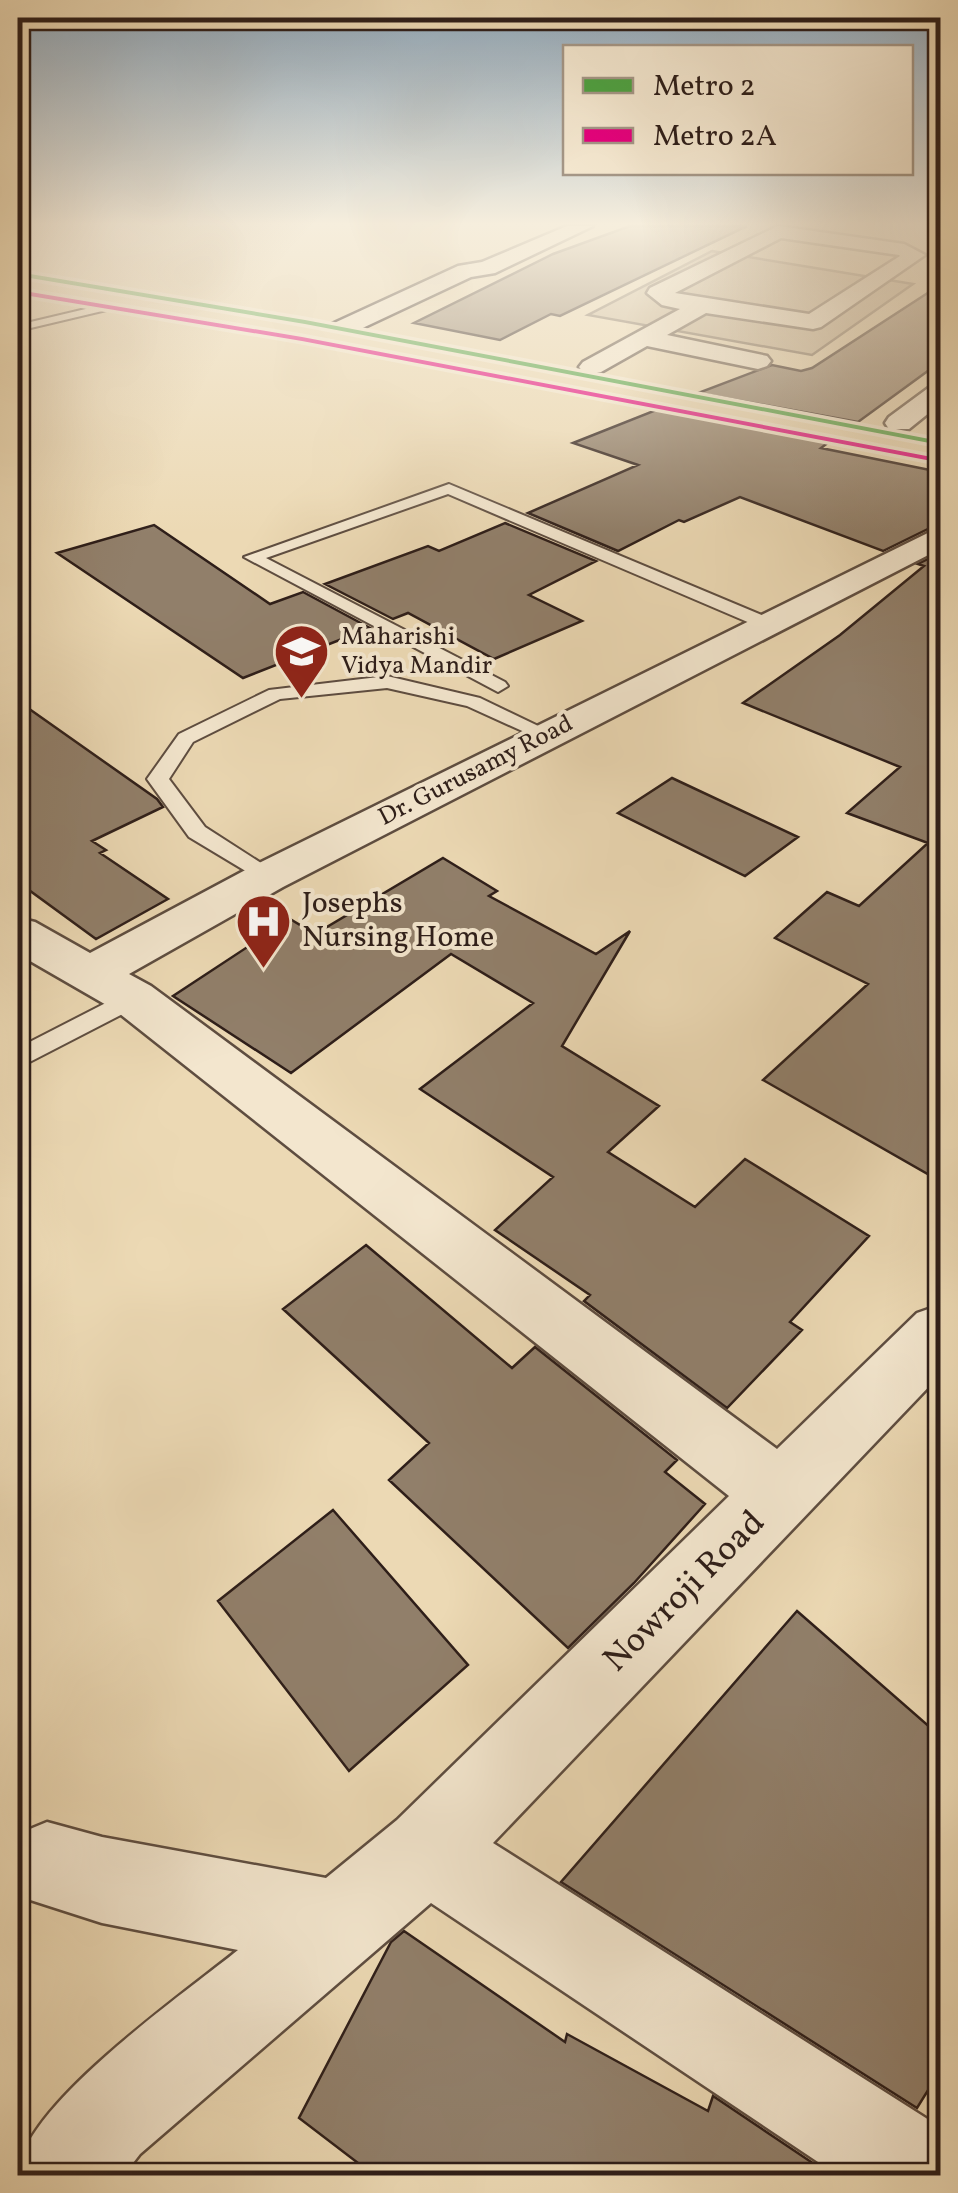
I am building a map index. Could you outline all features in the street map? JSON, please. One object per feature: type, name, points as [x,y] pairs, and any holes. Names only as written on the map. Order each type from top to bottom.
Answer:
[{"type":"main road","points":[[332,328],[592,367],[940,431]]},
{"type":"main road","points":[[338,328],[940,450]]},
{"type":"street","points":[[351,331],[357,328]]},
{"type":"street","points":[[592,367],[661,328]]},
{"type":"street","points":[[643,338],[758,361]]},
{"type":"street","points":[[899,423],[940,392]]},
{"type":"street","name":"Dr. Gurusamy Road","points":[[111,986],[267,877],[940,538]]},
{"type":"street","points":[[26,945],[111,986],[782,1495]]},
{"type":"street","name":"Nowroji Road","points":[[60,2176],[106,2120],[428,1850],[940,1332]]},
{"type":"street","points":[[428,1850],[927,2176]]},
{"type":"street","points":[[47,1865],[102,1880],[341,1925]]},
{"type":"lane","points":[[498,686],[252,557],[450,489],[770,625]]},
{"type":"lane","points":[[267,877],[198,832],[158,778],[186,738],[276,694],[387,682],[472,702],[547,735]]},
{"type":"lane","points":[[18,1059],[111,986]]},
{"type":"shaded area","points":[[663,328],[850,328],[812,355]]},
{"type":"building","points":[[441,328],[523,328],[500,340]]},
{"type":"building","points":[[873,328],[940,328],[940,362],[858,422],[698,393],[772,365],[801,371],[812,368]]},
{"type":"building","points":[[656,410],[829,442],[821,448],[940,472],[940,523],[883,551],[740,497],[684,522],[679,520],[618,551],[528,513],[638,465],[573,443]]},
{"type":"building","points":[[505,523],[596,561],[529,595],[582,621],[494,659],[408,613],[393,619],[325,584],[428,546],[439,551]]},
{"type":"building","points":[[154,525],[270,604],[303,592],[370,628],[243,678],[57,553]]},
{"type":"building","points":[[940,553],[940,1181],[763,1080],[868,984],[775,938],[827,892],[859,906],[928,843],[847,813],[900,767],[743,703],[840,635],[924,566],[918,564]]},
{"type":"building","points":[[18,701],[163,807],[92,841],[106,850],[100,853],[168,899],[96,939],[18,882]]},
{"type":"building","points":[[672,778],[798,837],[745,876],[618,813]]},
{"type":"building","points":[[443,858],[497,891],[489,896],[596,954],[630,931],[562,1046],[659,1106],[608,1152],[695,1207],[745,1159],[869,1236],[790,1322],[802,1330],[727,1408],[584,1301],[590,1295],[495,1230],[553,1177],[420,1089],[533,1003],[451,954],[291,1073],[173,996],[290,919],[315,934]]},
{"type":"building","points":[[366,1245],[512,1368],[535,1347],[677,1460],[665,1472],[705,1504],[634,1583],[568,1648],[389,1480],[429,1443],[283,1309]]},
{"type":"building","points":[[333,1510],[468,1665],[349,1771],[218,1601]]},
{"type":"building","points":[[797,1611],[940,1736],[940,2071],[917,2108],[561,1882]]},
{"type":"building","points":[[404,1931],[565,2042],[567,2034],[708,2111],[713,2096],[832,2176],[375,2176],[299,2118],[391,1942]]},
{"type":"metro line","name":"2A","points":[[238,328],[937,460]]},
{"type":"metro line","name":"2","points":[[338,328],[940,443]]},
{"type":"place","name":"Maharishi Vidya Mandir","points":[[302,700]]},
{"type":"place","name":"Josephs Nursing Home","points":[[263,970]]}]
